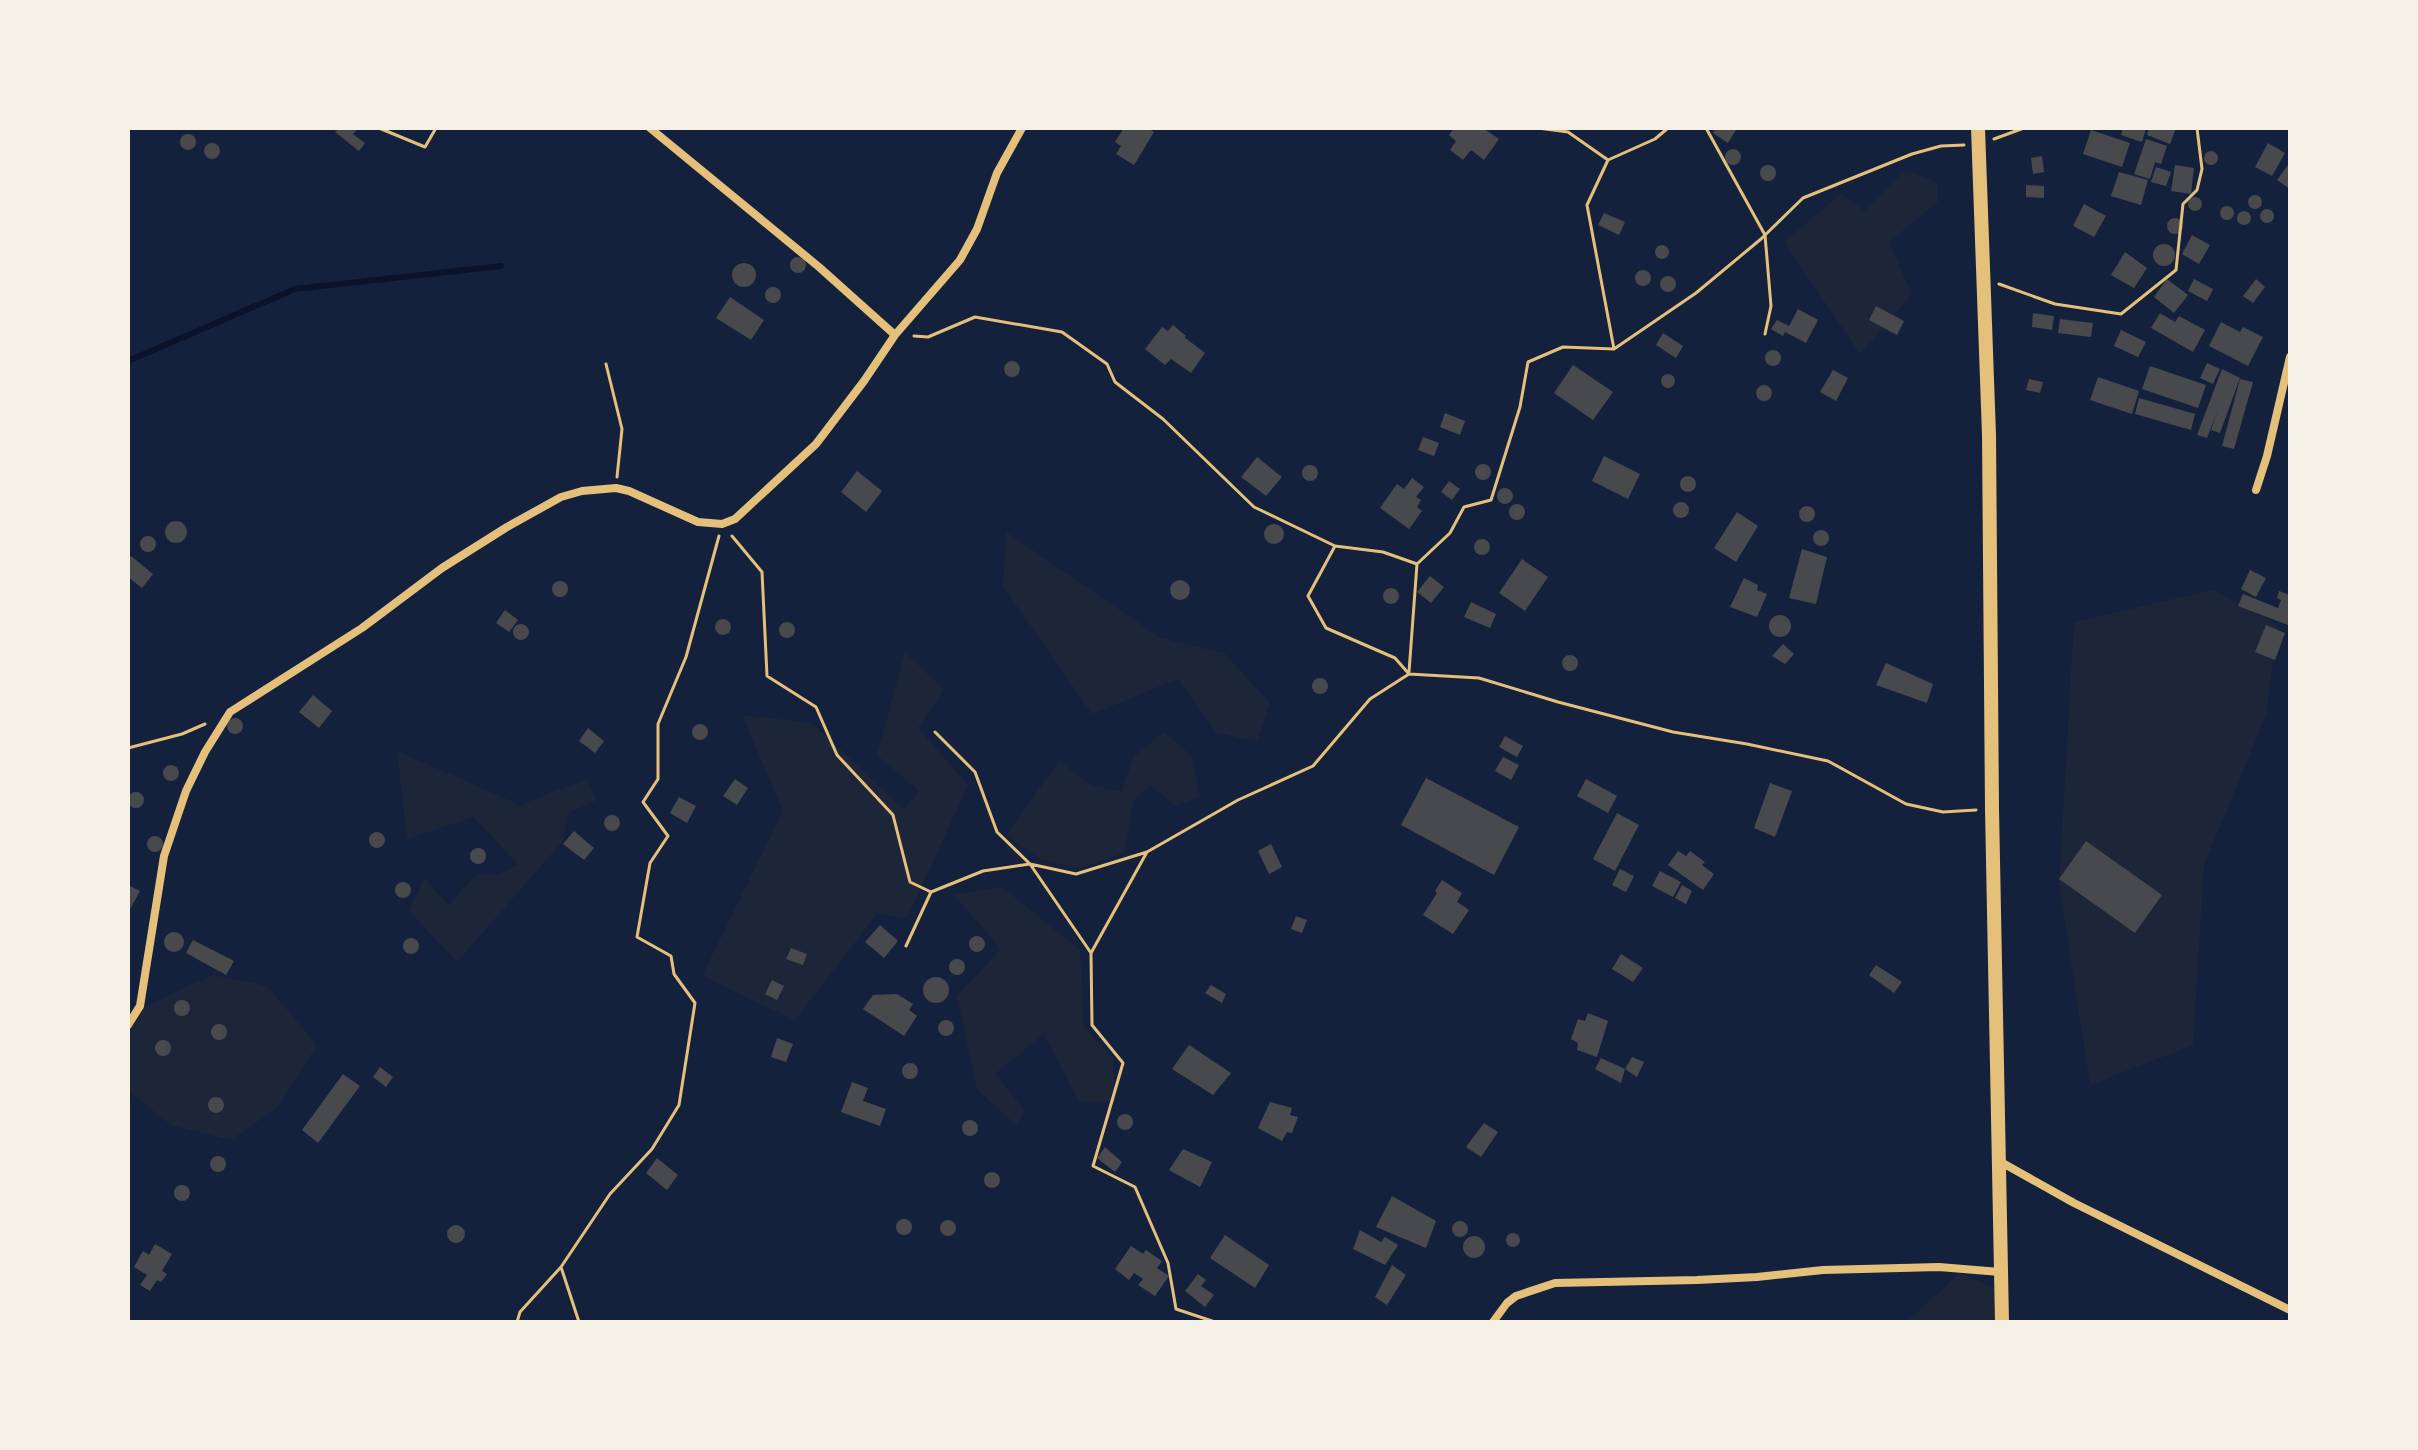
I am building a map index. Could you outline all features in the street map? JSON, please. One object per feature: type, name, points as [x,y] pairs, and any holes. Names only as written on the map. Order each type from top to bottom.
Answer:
[{"type":"street","points":[[650,128],[819,267],[895,335]]},
{"type":"street","points":[[128,1025],[140,1006],[164,856],[186,791],[230,712],[323,654],[442,568],[561,497],[582,491],[616,488],[698,522],[722,524],[735,519],[816,444],[895,335],[960,260],[977,229],[997,173],[1022,128]]},
{"type":"street","points":[[1978,128],[1989,435],[1992,809],[2002,1322]]},
{"type":"street","points":[[2256,490],[2290,357]]},
{"type":"street","points":[[1999,1160],[2074,1203],[2290,1310]]},
{"type":"street","points":[[1493,1322],[1516,1296],[1555,1283],[1712,1280],[1823,1270],[1939,1267],[2000,1272]]},
{"type":"path","points":[[379,128],[425,147],[436,128]]},
{"type":"path","points":[[1538,128],[1568,132],[1608,160]]},
{"type":"path","points":[[1614,349],[1587,205],[1608,160],[1655,139],[1668,128]]},
{"type":"path","points":[[1706,128],[1765,235],[1771,306],[1765,334]]},
{"type":"path","points":[[1409,674],[1417,564],[1450,533],[1464,507],[1491,500],[1520,407],[1528,362],[1563,347],[1614,349],[1696,293],[1765,235],[1803,198],[1927,150],[1941,146],[1978,145],[2024,128]]},
{"type":"path","points":[[1984,279],[2040,301],[2121,314],[2176,270],[2183,204],[2197,190],[2202,169],[2197,128]]},
{"type":"path","points":[[895,335],[928,337],[975,317],[1062,332],[1107,364],[1115,382],[1163,419],[1254,507],[1335,546],[1383,552],[1417,564]]},
{"type":"path","points":[[606,364],[622,429],[616,488]]},
{"type":"path","points":[[722,524],[762,572],[767,676],[816,707],[837,755],[893,815],[910,882],[931,892]]},
{"type":"path","points":[[517,1322],[520,1312],[561,1267],[610,1194],[652,1149],[679,1105],[695,1003],[674,974],[671,956],[637,937],[650,863],[668,836],[643,802],[658,779],[658,724],[686,657],[722,524]]},
{"type":"path","points":[[1335,546],[1308,596],[1326,628],[1395,658],[1409,674]]},
{"type":"path","points":[[906,946],[931,892],[983,871],[1030,864],[1076,874],[1147,852],[1238,800],[1313,766],[1370,699],[1409,674],[1479,678],[1673,732],[1828,761],[1906,804],[1943,812],[1992,809]]},
{"type":"path","points":[[128,748],[182,734],[230,712]]},
{"type":"path","points":[[935,732],[975,772],[997,832],[1030,864],[1091,953]]},
{"type":"path","points":[[1147,852],[1091,953],[1092,1025],[1123,1063],[1093,1166],[1135,1187],[1168,1263],[1176,1309],[1215,1322]]},
{"type":"path","points":[[561,1267],[579,1322]]},
{"type":"shaded area","points":[[1906,170],[1937,182],[1938,202],[1889,242],[1912,294],[1860,354],[1784,242],[1841,194],[1865,211]]},
{"type":"shaded area","points":[[1006,532],[1161,638],[1224,653],[1270,703],[1257,742],[1216,732],[1178,679],[1092,714],[1003,586]]},
{"type":"shaded area","points":[[2212,590],[2278,625],[2266,715],[2204,865],[2193,1045],[2090,1085],[2059,884],[2074,622]]},
{"type":"shaded area","points":[[905,652],[944,690],[918,728],[968,785],[907,918],[877,914],[795,1020],[702,976],[783,811],[742,715],[812,723],[904,809],[919,791],[877,755]]},
{"type":"shaded area","points":[[1164,732],[1192,756],[1200,796],[1175,806],[1150,785],[1134,800],[1124,853],[1081,868],[1041,860],[1006,835],[1059,761],[1091,785],[1122,792],[1133,757]]},
{"type":"shaded area","points":[[397,751],[520,805],[586,779],[597,800],[568,813],[562,842],[457,962],[409,911],[424,878],[449,905],[475,875],[497,875],[518,864],[473,817],[407,839]]},
{"type":"shaded area","points":[[1002,887],[1080,950],[1084,1027],[1113,1059],[1115,1101],[1079,1102],[1044,1034],[995,1074],[1025,1111],[1016,1125],[977,1089],[957,996],[1001,949],[954,895]]},
{"type":"shaded area","points":[[213,975],[267,986],[317,1045],[278,1107],[231,1140],[171,1125],[128,1091],[128,1014]]},
{"type":"shaded area","points":[[1960,1273],[2004,1292],[2008,1322],[1906,1322]]},
{"type":"building","points":[[339,128],[358,128],[353,134],[365,143],[359,151],[335,132]]},
{"type":"building","points":[[1124,128],[1148,128],[1154,132],[1134,165],[1116,154],[1121,146],[1115,142]]},
{"type":"building","points":[[1454,128],[1483,128],[1499,139],[1484,160],[1471,150],[1463,160],[1450,150],[1456,141],[1449,135]]},
{"type":"building","points":[[1716,128],[1736,130],[1728,143],[1713,133]]},
{"type":"building","points":[[2123,128],[2146,128],[2142,142],[2121,135]]},
{"type":"building","points":[[2149,128],[2176,128],[2170,144],[2147,135]]},
{"type":"building","points":[[2091,130],[2130,143],[2122,167],[2083,154]]},
{"type":"building","points":[[188,134],[194,136],[194,148],[188,150],[182,148],[180,142],[182,136]]},
{"type":"building","points":[[2146,139],[2167,146],[2161,164],[2155,162],[2150,179],[2134,174]]},
{"type":"building","points":[[212,143],[218,145],[218,157],[212,159],[206,157],[204,151],[206,145]]},
{"type":"building","points":[[2268,143],[2285,153],[2272,176],[2255,167]]},
{"type":"building","points":[[1733,149],[1739,151],[1739,163],[1733,165],[1727,163],[1725,157],[1727,151]]},
{"type":"building","points":[[2211,151],[2218,158],[2211,165],[2204,158]]},
{"type":"building","points":[[2042,156],[2044,172],[2033,174],[2031,158]]},
{"type":"building","points":[[2290,162],[2290,189],[2277,180]]},
{"type":"building","points":[[1768,165],[1774,167],[1774,179],[1768,181],[1762,179],[1760,173],[1762,167]]},
{"type":"building","points":[[2175,165],[2194,168],[2191,194],[2171,191]]},
{"type":"building","points":[[2156,167],[2171,172],[2166,186],[2151,182]]},
{"type":"building","points":[[2119,172],[2148,180],[2141,205],[2111,196]]},
{"type":"building","points":[[2026,185],[2044,186],[2044,198],[2026,197]]},
{"type":"building","points":[[2255,195],[2262,202],[2255,209],[2248,202]]},
{"type":"building","points":[[2195,197],[2202,204],[2195,211],[2188,204]]},
{"type":"building","points":[[2084,204],[2106,216],[2094,237],[2073,226]]},
{"type":"building","points":[[2227,206],[2234,213],[2227,220],[2220,213]]},
{"type":"building","points":[[2267,209],[2274,216],[2267,223],[2260,216]]},
{"type":"building","points":[[2244,211],[2251,218],[2244,225],[2237,218]]},
{"type":"building","points":[[1604,213],[1625,222],[1619,235],[1598,225]]},
{"type":"building","points":[[2172,218],[2178,218],[2183,226],[2181,232],[2172,234],[2167,229],[2167,223]]},
{"type":"building","points":[[2192,235],[2210,245],[2199,264],[2182,254]]},
{"type":"building","points":[[2164,244],[2172,247],[2175,255],[2172,263],[2164,266],[2156,263],[2153,255],[2156,247]]},
{"type":"building","points":[[1662,245],[1669,252],[1662,259],[1655,252]]},
{"type":"building","points":[[2125,252],[2147,268],[2134,288],[2111,275]]},
{"type":"building","points":[[798,257],[804,259],[804,271],[798,273],[792,271],[790,265],[792,259]]},
{"type":"building","points":[[744,263],[755,270],[756,275],[749,286],[744,287],[733,280],[732,275],[739,264]]},
{"type":"building","points":[[1643,270],[1649,272],[1649,284],[1643,286],[1637,284],[1635,278],[1637,272]]},
{"type":"building","points":[[1668,276],[1674,278],[1674,290],[1668,292],[1662,290],[1660,284],[1662,278]]},
{"type":"building","points":[[2167,279],[2188,295],[2174,313],[2154,297]]},
{"type":"building","points":[[2194,279],[2213,289],[2207,301],[2188,291]]},
{"type":"building","points":[[2256,279],[2265,287],[2253,303],[2243,296]]},
{"type":"building","points":[[773,287],[779,289],[779,301],[773,303],[767,301],[765,295],[767,289]]},
{"type":"building","points":[[730,297],[764,320],[751,340],[716,318]]},
{"type":"building","points":[[1876,306],[1904,321],[1897,335],[1869,320]]},
{"type":"building","points":[[1798,309],[1818,320],[1806,343],[1785,332],[1783,336],[1771,329],[1777,320],[1789,326]]},
{"type":"building","points":[[2033,313],[2054,316],[2052,330],[2032,327]]},
{"type":"building","points":[[2160,313],[2175,322],[2179,316],[2205,330],[2193,352],[2151,328]]},
{"type":"building","points":[[2060,319],[2093,323],[2091,337],[2058,333]]},
{"type":"building","points":[[2221,322],[2240,332],[2243,327],[2263,337],[2248,366],[2209,346]]},
{"type":"building","points":[[1173,325],[1205,353],[1191,373],[1171,359],[1165,365],[1145,349],[1162,327],[1168,331]]},
{"type":"building","points":[[2121,330],[2146,342],[2138,357],[2114,346]]},
{"type":"building","points":[[1663,333],[1683,346],[1676,358],[1656,345]]},
{"type":"building","points":[[1773,350],[1779,352],[1779,364],[1773,366],[1767,364],[1765,358],[1767,352]]},
{"type":"building","points":[[1012,361],[1018,363],[1018,375],[1012,377],[1006,375],[1004,369],[1006,363]]},
{"type":"building","points":[[2207,363],[2220,369],[2213,384],[2200,378]]},
{"type":"building","points":[[1573,365],[1613,392],[1593,420],[1554,393]]},
{"type":"building","points":[[2150,366],[2206,385],[2198,408],[2142,389]]},
{"type":"building","points":[[2222,369],[2240,378],[2220,433],[2211,430],[2218,410],[2207,438],[2197,435]]},
{"type":"building","points":[[1833,370],[1848,378],[1836,401],[1820,392]]},
{"type":"building","points":[[1668,374],[1675,381],[1668,388],[1661,381]]},
{"type":"building","points":[[2098,377],[2139,391],[2132,414],[2090,400]]},
{"type":"building","points":[[2029,379],[2043,382],[2040,393],[2026,390]]},
{"type":"building","points":[[2240,379],[2253,382],[2234,449],[2222,446]]},
{"type":"building","points":[[1764,385],[1770,387],[1770,399],[1764,401],[1758,399],[1756,393],[1758,387]]},
{"type":"building","points":[[2139,398],[2195,414],[2191,430],[2135,414]]},
{"type":"building","points":[[1445,413],[1465,421],[1460,435],[1440,427]]},
{"type":"building","points":[[1423,437],[1439,443],[1434,456],[1418,450]]},
{"type":"building","points":[[1604,456],[1640,474],[1628,499],[1592,481]]},
{"type":"building","points":[[1257,457],[1282,477],[1266,496],[1241,477]]},
{"type":"building","points":[[1483,464],[1489,466],[1489,478],[1483,480],[1477,478],[1475,472],[1477,466]]},
{"type":"building","points":[[1310,465],[1316,467],[1316,479],[1310,481],[1304,479],[1302,473],[1304,467]]},
{"type":"building","points":[[857,471],[882,491],[866,512],[841,492]]},
{"type":"building","points":[[1688,476],[1694,478],[1694,490],[1688,492],[1682,490],[1680,484],[1682,478]]},
{"type":"building","points":[[1412,478],[1424,487],[1416,497],[1421,500],[1417,507],[1422,511],[1409,529],[1380,508],[1397,484],[1404,489]]},
{"type":"building","points":[[1449,481],[1460,489],[1452,500],[1441,492]]},
{"type":"building","points":[[1505,488],[1511,490],[1511,502],[1505,504],[1499,502],[1497,496],[1499,490]]},
{"type":"building","points":[[1678,502],[1684,502],[1689,510],[1687,516],[1678,518],[1673,513],[1673,507]]},
{"type":"building","points":[[1517,504],[1523,506],[1523,518],[1517,520],[1511,518],[1509,512],[1511,506]]},
{"type":"building","points":[[1807,506],[1813,508],[1813,520],[1807,522],[1801,520],[1799,514],[1801,508]]},
{"type":"building","points":[[1737,512],[1758,526],[1736,562],[1714,548]]},
{"type":"building","points":[[172,521],[180,521],[187,532],[180,543],[172,543],[165,536],[165,528]]},
{"type":"building","points":[[1270,524],[1278,524],[1284,534],[1278,544],[1270,544],[1264,538],[1264,530]]},
{"type":"building","points":[[1821,530],[1827,532],[1827,544],[1821,546],[1815,544],[1813,538],[1815,532]]},
{"type":"building","points":[[148,536],[156,544],[148,552],[140,544]]},
{"type":"building","points":[[1482,539],[1488,541],[1488,553],[1482,555],[1476,553],[1474,547],[1476,541]]},
{"type":"building","points":[[1802,549],[1827,557],[1816,604],[1789,598]]},
{"type":"building","points":[[131,556],[153,574],[142,588],[128,577],[128,560]]},
{"type":"building","points":[[1522,559],[1548,577],[1525,611],[1499,593]]},
{"type":"building","points":[[2250,570],[2266,578],[2256,597],[2241,589]]},
{"type":"building","points":[[1430,576],[1444,587],[1431,603],[1417,592]]},
{"type":"building","points":[[1744,578],[1758,585],[1757,590],[1767,594],[1757,617],[1730,607]]},
{"type":"building","points":[[1176,580],[1184,580],[1190,590],[1184,600],[1176,600],[1170,594],[1170,586]]},
{"type":"building","points":[[560,581],[566,583],[566,595],[560,597],[554,595],[552,589],[554,583]]},
{"type":"building","points":[[1391,588],[1397,590],[1397,602],[1391,604],[1385,602],[1383,596],[1385,590]]},
{"type":"building","points":[[2279,591],[2290,595],[2288,625],[2238,606],[2243,594],[2278,608],[2281,600],[2277,598]]},
{"type":"building","points":[[1471,602],[1496,614],[1490,628],[1464,617]]},
{"type":"building","points":[[505,610],[518,620],[509,632],[496,623]]},
{"type":"building","points":[[1780,615],[1788,618],[1791,626],[1788,634],[1780,637],[1772,634],[1769,626],[1772,618]]},
{"type":"building","points":[[723,619],[729,621],[729,633],[723,635],[717,633],[715,627],[717,621]]},
{"type":"building","points":[[787,622],[793,624],[793,636],[787,638],[781,636],[779,630],[781,624]]},
{"type":"building","points":[[521,624],[527,626],[527,638],[521,640],[515,638],[513,632],[515,626]]},
{"type":"building","points":[[2266,625],[2285,633],[2275,660],[2255,652]]},
{"type":"building","points":[[1783,644],[1794,654],[1785,664],[1772,656]]},
{"type":"building","points":[[1570,655],[1576,657],[1576,669],[1570,671],[1564,669],[1562,663],[1564,657]]},
{"type":"building","points":[[1886,663],[1933,684],[1927,703],[1876,685]]},
{"type":"building","points":[[1320,678],[1326,680],[1326,692],[1320,694],[1314,692],[1312,686],[1314,680]]},
{"type":"building","points":[[313,695],[332,711],[319,728],[299,712]]},
{"type":"building","points":[[235,718],[241,720],[241,732],[235,734],[229,732],[227,726],[229,720]]},
{"type":"building","points":[[700,724],[706,726],[706,738],[700,740],[694,738],[692,732],[694,726]]},
{"type":"building","points":[[588,728],[604,741],[595,753],[579,741]]},
{"type":"building","points":[[1505,736],[1523,746],[1517,757],[1499,747]]},
{"type":"building","points":[[1503,757],[1519,765],[1511,780],[1495,771]]},
{"type":"building","points":[[171,765],[177,767],[177,779],[171,781],[165,779],[163,773],[165,767]]},
{"type":"building","points":[[1426,778],[1519,827],[1494,875],[1401,825]]},
{"type":"building","points":[[735,779],[748,788],[737,805],[723,796]]},
{"type":"building","points":[[1586,779],[1617,796],[1608,813],[1577,796]]},
{"type":"building","points":[[1770,783],[1792,791],[1775,837],[1754,828]]},
{"type":"building","points":[[136,792],[142,794],[142,806],[136,808],[130,806],[128,800],[130,794]]},
{"type":"building","points":[[679,797],[696,806],[687,823],[670,813]]},
{"type":"building","points":[[1617,813],[1639,825],[1615,871],[1593,859]]},
{"type":"building","points":[[612,815],[618,817],[618,829],[612,831],[606,829],[604,823],[606,817]]},
{"type":"building","points":[[574,831],[594,848],[584,860],[563,844]]},
{"type":"building","points":[[377,832],[383,834],[383,846],[377,848],[371,846],[369,840],[371,834]]},
{"type":"building","points":[[155,836],[161,838],[161,850],[155,852],[149,850],[147,844],[149,838]]},
{"type":"building","points":[[2086,841],[2162,895],[2135,933],[2059,879]]},
{"type":"building","points":[[1271,844],[1282,867],[1269,874],[1258,851]]},
{"type":"building","points":[[478,848],[484,850],[484,862],[478,864],[472,862],[470,856],[472,850]]},
{"type":"building","points":[[1678,851],[1686,856],[1690,851],[1705,862],[1702,865],[1714,874],[1703,890],[1668,865]]},
{"type":"building","points":[[1620,869],[1634,876],[1626,892],[1612,885]]},
{"type":"building","points":[[1660,871],[1681,882],[1673,897],[1652,886]]},
{"type":"building","points":[[1442,880],[1462,893],[1457,902],[1469,910],[1453,934],[1423,915]]},
{"type":"building","points":[[403,882],[409,884],[409,896],[403,898],[397,896],[395,890],[397,884]]},
{"type":"building","points":[[128,885],[140,891],[128,913]]},
{"type":"building","points":[[1682,885],[1692,891],[1686,904],[1675,898]]},
{"type":"building","points":[[1296,916],[1307,920],[1302,933],[1291,929]]},
{"type":"building","points":[[880,925],[898,941],[884,958],[865,942]]},
{"type":"building","points":[[170,932],[178,932],[184,942],[178,952],[170,952],[164,946],[164,938]]},
{"type":"building","points":[[977,936],[983,938],[983,950],[977,952],[971,950],[969,944],[971,938]]},
{"type":"building","points":[[411,938],[417,940],[417,952],[411,954],[405,952],[403,946],[405,940]]},
{"type":"building","points":[[193,940],[234,961],[226,975],[186,953]]},
{"type":"building","points":[[791,948],[807,954],[803,965],[786,959]]},
{"type":"building","points":[[1621,954],[1643,968],[1633,982],[1612,969]]},
{"type":"building","points":[[957,959],[963,961],[963,973],[957,975],[951,973],[949,967],[951,961]]},
{"type":"building","points":[[1876,965],[1902,982],[1894,993],[1869,975]]},
{"type":"building","points":[[936,977],[945,981],[949,990],[945,999],[936,1003],[927,999],[923,990],[927,981]]},
{"type":"building","points":[[772,980],[784,986],[777,1000],[765,994]]},
{"type":"building","points":[[1211,985],[1226,994],[1222,1003],[1205,993]]},
{"type":"building","points":[[897,994],[913,1004],[909,1010],[917,1016],[904,1036],[863,1009],[873,995]]},
{"type":"building","points":[[182,1000],[188,1002],[188,1014],[182,1016],[176,1014],[174,1008],[176,1002]]},
{"type":"building","points":[[1588,1013],[1608,1021],[1597,1057],[1577,1050],[1578,1043],[1571,1039],[1578,1019],[1585,1021]]},
{"type":"building","points":[[946,1020],[952,1022],[952,1034],[946,1036],[940,1034],[938,1028],[940,1022]]},
{"type":"building","points":[[219,1024],[225,1026],[225,1038],[219,1040],[213,1038],[211,1032],[213,1026]]},
{"type":"building","points":[[777,1038],[793,1044],[786,1062],[771,1057]]},
{"type":"building","points":[[163,1040],[169,1042],[169,1054],[163,1056],[157,1054],[155,1048],[157,1042]]},
{"type":"building","points":[[1189,1045],[1231,1073],[1213,1095],[1172,1069]]},
{"type":"building","points":[[1632,1057],[1644,1062],[1637,1077],[1625,1069]]},
{"type":"building","points":[[1601,1058],[1625,1069],[1621,1083],[1595,1069]]},
{"type":"building","points":[[910,1063],[916,1065],[916,1077],[910,1079],[904,1077],[902,1071],[904,1065]]},
{"type":"building","points":[[380,1067],[393,1077],[386,1087],[373,1077]]},
{"type":"building","points":[[343,1074],[360,1086],[318,1143],[302,1130]]},
{"type":"building","points":[[852,1082],[868,1088],[863,1101],[886,1109],[880,1126],[841,1112]]},
{"type":"building","points":[[216,1097],[222,1099],[222,1111],[216,1113],[210,1111],[208,1105],[210,1099]]},
{"type":"building","points":[[1270,1102],[1292,1108],[1290,1115],[1298,1117],[1292,1133],[1287,1132],[1282,1141],[1258,1128]]},
{"type":"building","points":[[1125,1114],[1131,1116],[1131,1128],[1125,1130],[1119,1128],[1117,1122],[1119,1116]]},
{"type":"building","points":[[970,1120],[976,1122],[976,1134],[970,1136],[964,1134],[962,1128],[964,1122]]},
{"type":"building","points":[[1484,1123],[1498,1132],[1481,1157],[1466,1147]]},
{"type":"building","points":[[1105,1147],[1122,1162],[1115,1172],[1097,1158]]},
{"type":"building","points":[[1183,1149],[1212,1162],[1200,1187],[1169,1170]]},
{"type":"building","points":[[218,1156],[224,1158],[224,1170],[218,1172],[212,1170],[210,1164],[212,1158]]},
{"type":"building","points":[[657,1158],[678,1175],[667,1190],[646,1173]]},
{"type":"building","points":[[992,1172],[998,1174],[998,1186],[992,1188],[986,1186],[984,1180],[986,1174]]},
{"type":"building","points":[[182,1185],[188,1187],[188,1199],[182,1201],[176,1199],[174,1193],[176,1187]]},
{"type":"building","points":[[1392,1196],[1436,1221],[1426,1248],[1376,1227]]},
{"type":"building","points":[[904,1219],[910,1221],[910,1233],[904,1235],[898,1233],[896,1227],[898,1221]]},
{"type":"building","points":[[948,1220],[954,1222],[954,1234],[948,1236],[942,1234],[940,1228],[942,1222]]},
{"type":"building","points":[[1460,1221],[1466,1223],[1466,1235],[1460,1237],[1454,1235],[1452,1229],[1454,1223]]},
{"type":"building","points":[[452,1225],[460,1225],[465,1234],[463,1241],[452,1243],[447,1238],[447,1230]]},
{"type":"building","points":[[1360,1230],[1381,1242],[1385,1237],[1398,1245],[1385,1265],[1353,1249]]},
{"type":"building","points":[[1513,1233],[1520,1240],[1513,1247],[1506,1240]]},
{"type":"building","points":[[1225,1235],[1269,1265],[1255,1288],[1210,1258]]},
{"type":"building","points":[[1474,1236],[1482,1239],[1485,1247],[1482,1255],[1474,1258],[1466,1255],[1463,1247],[1466,1239]]},
{"type":"building","points":[[155,1244],[172,1254],[162,1271],[167,1274],[161,1282],[157,1280],[150,1291],[140,1285],[147,1275],[134,1267],[143,1251],[149,1255]]},
{"type":"building","points":[[1131,1246],[1143,1254],[1146,1250],[1162,1261],[1157,1268],[1169,1276],[1155,1296],[1138,1285],[1143,1279],[1134,1273],[1129,1280],[1115,1269]]},
{"type":"building","points":[[1392,1265],[1406,1275],[1387,1305],[1375,1297]]},
{"type":"building","points":[[1198,1274],[1206,1280],[1201,1286],[1214,1295],[1205,1307],[1185,1291]]},
{"type":"waterway","points":[[128,361],[295,289],[501,266]]}]
